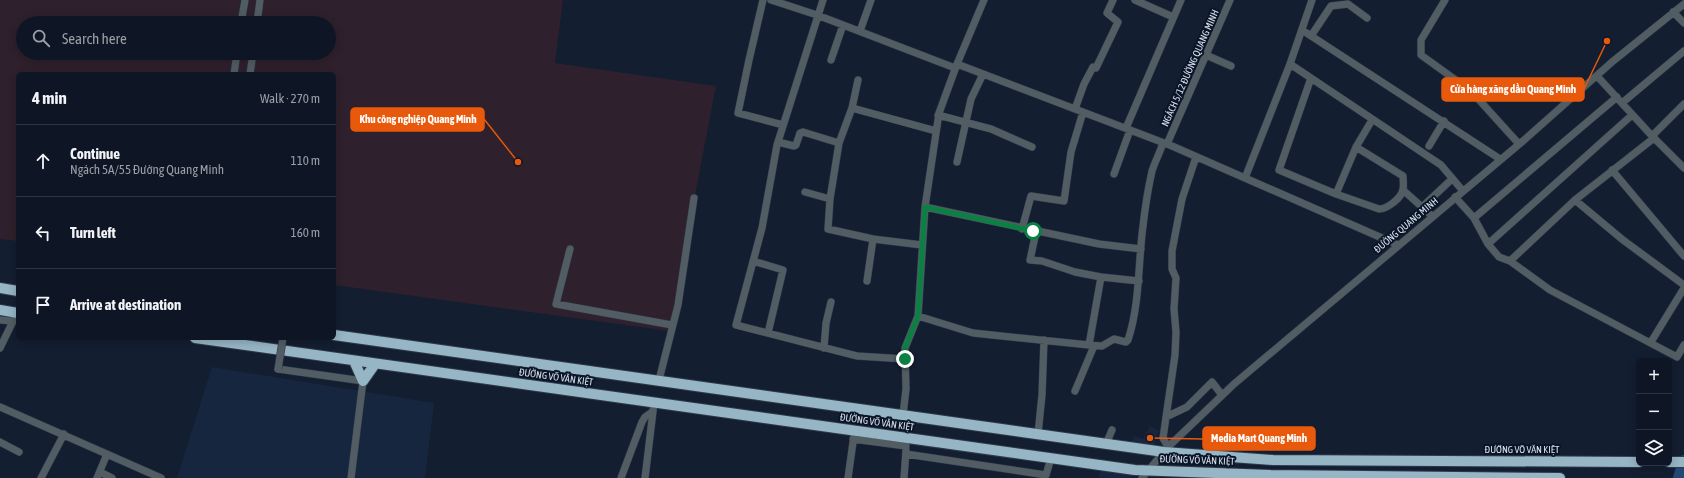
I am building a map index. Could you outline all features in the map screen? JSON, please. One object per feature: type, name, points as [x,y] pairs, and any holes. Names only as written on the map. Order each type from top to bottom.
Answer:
[{"type":"highway","points":[[0,288],[16,291]]},
{"type":"highway","points":[[0,310],[16,316]]},
{"type":"highway","name":"ĐƯỜNG VÕ VĂN KIỆT","points":[[336,335],[1106,444],[1166,450],[1273,460],[1636,462]]},
{"type":"highway","name":"ĐƯỜNG VÕ VĂN KIỆT","points":[[220,340],[374,367],[510,383],[653,407],[906,442],[1051,458],[1135,470],[1146,474],[1560,478]]},
{"type":"highway","points":[[355,364],[363,381],[374,367]]},
{"type":"highway","points":[[1672,462],[1684,462]]},
{"type":"street","points":[[242,16],[244,0]]},
{"type":"street","points":[[258,16],[260,0]]},
{"type":"street","points":[[763,0],[738,113],[783,125]]},
{"type":"street","points":[[771,0],[982,74],[1128,129],[1246,178],[1398,245]]},
{"type":"street","points":[[823,0],[778,142],[762,228],[736,325],[857,356],[905,359]]},
{"type":"street","points":[[860,31],[871,0]]},
{"type":"street","points":[[903,415],[906,389],[905,348],[918,316],[925,207],[938,114],[956,66],[984,0]]},
{"type":"street","points":[[1075,109],[1084,84],[1093,67],[1096,68],[1118,22],[1106,13],[1113,0]]},
{"type":"street","points":[[1135,0],[1173,17]]},
{"type":"street","points":[[1114,174],[1128,129],[1181,0]]},
{"type":"street","name":"NGÁCH 5/12 ĐƯỜNG QUANG MINH","points":[[1091,345],[1102,346],[1114,339],[1126,342],[1128,340],[1139,281],[1143,225],[1152,171],[1230,0]]},
{"type":"street","points":[[1246,178],[1290,64],[1312,0]]},
{"type":"street","points":[[1445,0],[1421,40],[1421,55],[1471,91],[1519,144]]},
{"type":"street","points":[[1311,36],[1331,6],[1348,4],[1367,18]]},
{"type":"street","name":"ĐƯỜNG QUANG MINH","points":[[1146,474],[1166,450],[1222,395],[1294,332],[1684,4]]},
{"type":"street","points":[[1673,12],[1684,24]]},
{"type":"street","points":[[831,60],[843,25]]},
{"type":"street","points":[[1302,30],[1444,121],[1500,159]]},
{"type":"street","points":[[1622,103],[1684,51]]},
{"type":"street","points":[[1206,55],[1231,66]]},
{"type":"street","points":[[234,72],[236,60]]},
{"type":"street","points":[[250,72],[252,60]]},
{"type":"street","points":[[1290,64],[1441,165],[1463,191]]},
{"type":"street","points":[[957,162],[971,99],[982,74]]},
{"type":"street","points":[[1597,76],[1632,115],[1684,168]]},
{"type":"street","points":[[1311,78],[1279,170],[1336,194],[1382,209],[1386,208],[1403,190],[1403,176],[1356,147]]},
{"type":"street","points":[[858,80],[852,108],[839,143],[830,198],[828,229],[873,239],[922,245]]},
{"type":"street","points":[[1474,218],[1617,97]]},
{"type":"street","points":[[1510,261],[1575,200],[1653,137],[1684,104]]},
{"type":"street","points":[[852,108],[936,131]]},
{"type":"street","points":[[1022,229],[1030,196],[1064,201],[1070,152],[1083,112]]},
{"type":"street","points":[[938,114],[991,129],[1032,148]]},
{"type":"street","points":[[1488,244],[1632,115]]},
{"type":"street","points":[[1336,194],[1356,147],[1372,120]]},
{"type":"street","points":[[1430,146],[1444,121]]},
{"type":"street","points":[[778,142],[794,146],[796,145],[800,133],[802,132],[839,143]]},
{"type":"street","points":[[1166,450],[1163,438],[1173,377],[1176,332],[1174,309],[1176,278],[1172,269],[1172,251],[1182,199],[1196,157]]},
{"type":"street","points":[[1612,170],[1684,256]]},
{"type":"street","points":[[1422,207],[1452,179]]},
{"type":"street","points":[[1403,190],[1432,216]]},
{"type":"street","points":[[805,192],[830,198]]},
{"type":"street","points":[[1455,197],[1474,218],[1488,244],[1499,257],[1510,261],[1550,290],[1677,357],[1684,345]]},
{"type":"street","points":[[659,380],[679,298],[694,198]]},
{"type":"street","points":[[1575,200],[1623,240],[1684,284]]},
{"type":"street","points":[[925,207],[1036,232],[1099,244],[1141,249]]},
{"type":"street","points":[[1036,232],[1030,260],[1042,261],[1075,272],[1101,277],[1139,281]]},
{"type":"street","points":[[867,281],[873,239]]},
{"type":"street","points":[[570,249],[556,304],[672,325]]},
{"type":"street","points":[[753,261],[783,270],[768,334]]},
{"type":"street","points":[[1075,391],[1091,345],[1101,277]]},
{"type":"street","points":[[1651,342],[1684,288]]},
{"type":"street","points":[[1676,300],[1684,304]]},
{"type":"street","points":[[824,348],[826,323],[831,302]]},
{"type":"street","points":[[0,320],[16,316]]},
{"type":"street","points":[[0,348],[16,316]]},
{"type":"street","points":[[918,316],[973,334],[1091,345]]},
{"type":"street","points":[[283,340],[278,369],[363,381],[351,478]]},
{"type":"street","points":[[1038,434],[1042,395],[1044,340]]},
{"type":"street","points":[[1166,417],[1187,407],[1212,382],[1222,395]]},
{"type":"street","points":[[0,407],[161,478]]},
{"type":"street","points":[[622,478],[642,422],[653,407]]},
{"type":"street","points":[[646,478],[653,407]]},
{"type":"street","points":[[1106,444],[1112,430]]},
{"type":"street","points":[[41,478],[64,434]]},
{"type":"street","points":[[848,478],[854,435]]},
{"type":"street","points":[[0,442],[19,452]]},
{"type":"street","points":[[904,478],[906,442]]},
{"type":"street","points":[[107,454],[98,475],[112,478]]},
{"type":"street","points":[[906,454],[1046,475],[1051,458]]},
{"type":"shaded area","points":[[0,0],[563,0],[555,63],[716,86],[669,331],[336,285],[336,72],[16,72],[16,241],[0,239]]},
{"type":"shaded area","points":[[212,367],[434,403],[425,478],[177,478]]},
{"type":"shaded area","points":[[1150,426],[1159,431],[1152,449],[1131,446],[1134,436],[1143,439]]},
{"type":"shaded area","points":[[1103,467],[1133,474],[1131,478],[1098,478]]},
{"type":"waterway","points":[[1679,478],[1684,461]]},
{"type":"place","name":"Cửa hàng xăng dầu Quang Minh","points":[[1607,41]]},
{"type":"place","name":"Khu công nghiệp Quang Minh","points":[[518,162]]},
{"type":"place","name":"Media Mart Quang Minh","points":[[1150,438]]},
{"type":"route","points":[[905,359],[905,348],[918,316],[925,207],[1033,231]]}]
